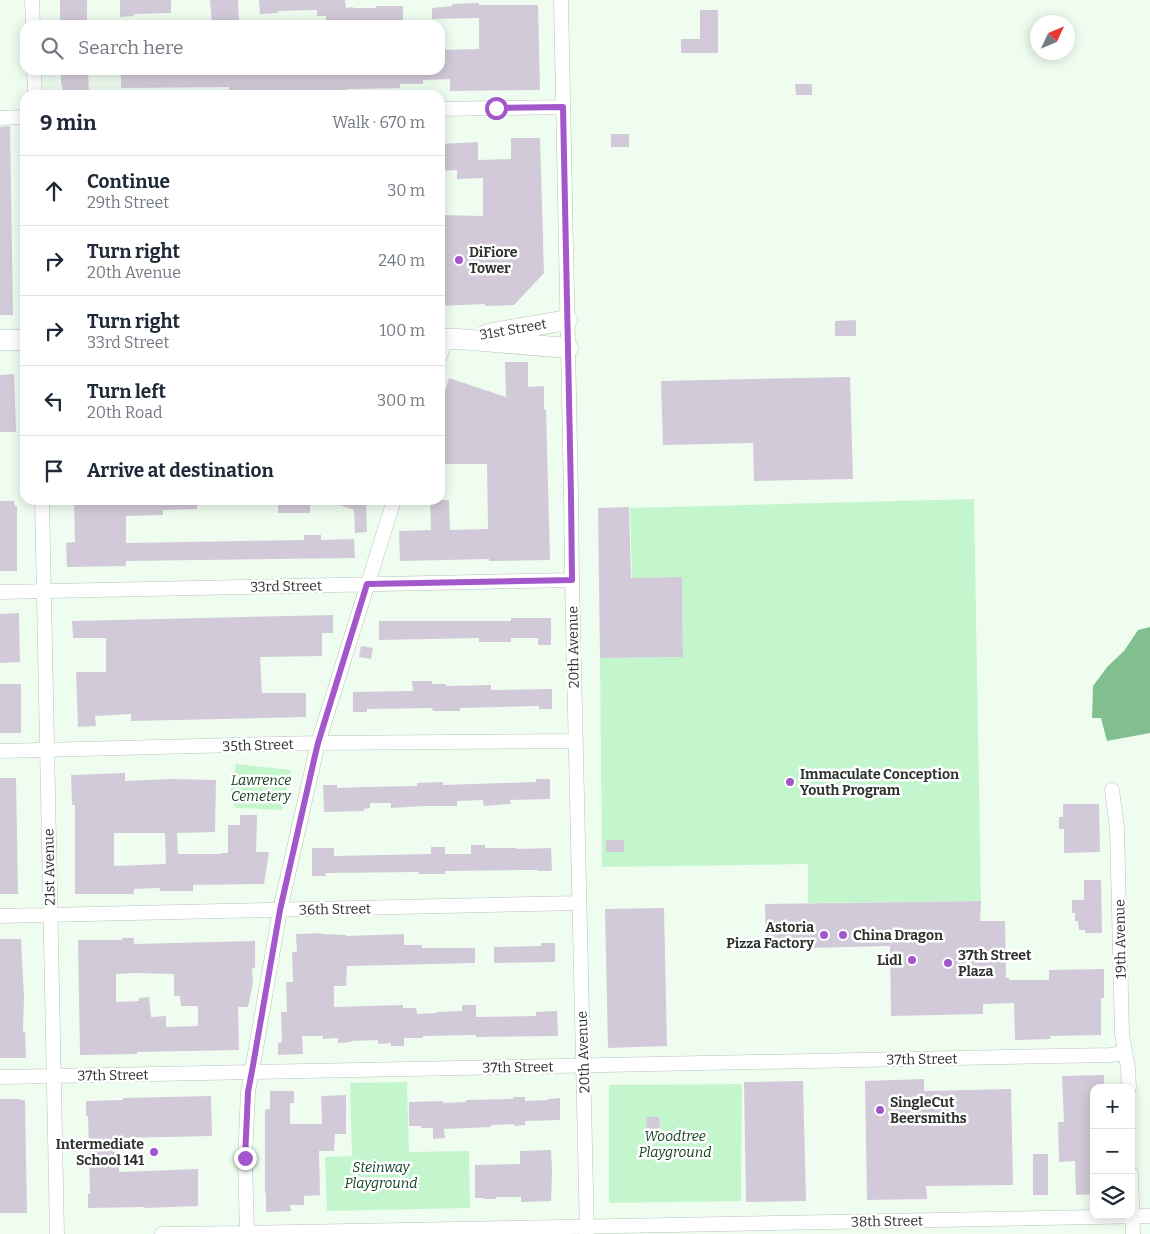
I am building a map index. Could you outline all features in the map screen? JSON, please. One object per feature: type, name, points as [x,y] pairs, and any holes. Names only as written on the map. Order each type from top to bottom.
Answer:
[{"type":"street","points":[[32,0],[33,20]]},
{"type":"street","name":"20th Avenue","points":[[561,0],[575,741],[587,1230]]},
{"type":"street","points":[[34,75],[35,90]]},
{"type":"street","points":[[445,109],[563,107]]},
{"type":"street","points":[[0,118],[20,117]]},
{"type":"street","name":"31st Street","points":[[446,343],[567,320]]},
{"type":"street","points":[[0,340],[20,340]]},
{"type":"street","name":"31st Street","points":[[446,343],[568,348]]},
{"type":"street","name":"21st Avenue","points":[[42,505],[57,1234]]},
{"type":"street","points":[[247,1234],[245,1158],[248,1092],[280,910],[318,743],[392,505]]},
{"type":"street","name":"33rd Street","points":[[0,592],[572,580]]},
{"type":"street","name":"35th Street","points":[[0,751],[318,743],[575,741]]},
{"type":"street","name":"19th Avenue","points":[[1112,790],[1118,828],[1122,1034],[1129,1084]]},
{"type":"street","name":"36th Street","points":[[0,916],[579,903]]},
{"type":"street","name":"37th Street","points":[[0,1077],[1110,1055],[1125,1053]]},
{"type":"street","name":"38th Street","points":[[1135,1216],[1150,1216]]},
{"type":"street","name":"38th Street","points":[[162,1234],[587,1230],[1090,1217]]},
{"type":"street","points":[[1132,1219],[1132,1234]]},
{"type":"green space","points":[[974,499],[981,901],[808,903],[808,864],[602,867],[600,658],[683,657],[682,578],[632,578],[630,508]]},
{"type":"green space","name":"Lawrence Cemetery","points":[[236,764],[291,770],[282,810],[236,808],[229,797]]},
{"type":"green space","name":"Steinway Playground","points":[[407,1082],[409,1152],[469,1151],[470,1208],[327,1211],[325,1157],[352,1156],[350,1083]]},
{"type":"green space","name":"Woodtree Playground","points":[[742,1084],[741,1201],[609,1203],[609,1085]]},
{"type":"shaded area","points":[[1150,627],[1150,733],[1107,741],[1101,718],[1092,718],[1093,686],[1108,666],[1124,651],[1138,630]]},
{"type":"building","points":[[60,0],[87,0],[87,20],[60,20]]},
{"type":"building","points":[[120,0],[171,0],[171,13],[134,14],[134,16],[120,17]]},
{"type":"building","points":[[210,0],[238,0],[239,20],[212,20]]},
{"type":"building","points":[[259,0],[345,0],[346,8],[403,6],[403,20],[326,20],[326,16],[317,16],[317,10],[278,11],[278,13],[260,14]]},
{"type":"building","points":[[452,4],[538,5],[540,90],[450,91],[450,79],[423,80],[423,84],[400,84],[400,88],[347,90],[229,90],[229,87],[121,88],[121,75],[445,75],[445,50],[479,49],[479,18],[432,19],[432,8],[452,6]]},
{"type":"building","points":[[700,10],[718,10],[718,53],[681,53],[681,39],[700,39]]},
{"type":"building","points":[[61,75],[88,75],[89,90],[63,90]]},
{"type":"building","points":[[795,84],[812,84],[812,95],[796,95]]},
{"type":"building","points":[[10,126],[13,315],[0,315],[0,127]]},
{"type":"building","points":[[611,134],[629,134],[629,147],[611,147]]},
{"type":"building","points":[[511,138],[540,138],[544,273],[514,305],[445,306],[445,215],[483,216],[483,178],[457,179],[457,170],[445,171],[445,144],[478,142],[478,160],[511,159]]},
{"type":"building","points":[[856,320],[856,336],[835,336],[835,321]]},
{"type":"building","points":[[505,362],[528,362],[528,387],[544,386],[550,560],[400,561],[399,531],[431,530],[430,505],[445,505],[445,500],[449,500],[450,530],[488,529],[487,464],[445,464],[445,391],[449,378],[506,397]]},
{"type":"building","points":[[14,374],[16,432],[0,432],[0,375]]},
{"type":"building","points":[[850,377],[853,479],[754,481],[753,443],[663,445],[661,381]]},
{"type":"building","points":[[0,501],[14,501],[15,506],[17,506],[17,571],[0,571]]},
{"type":"building","points":[[74,505],[197,505],[197,509],[163,510],[163,515],[126,516],[126,543],[304,540],[304,535],[321,535],[321,540],[354,539],[355,558],[126,561],[126,566],[67,567],[66,543],[75,542]]},
{"type":"building","points":[[278,505],[310,505],[310,513],[278,513]]},
{"type":"building","points":[[340,505],[366,505],[367,532],[355,533],[354,510]]},
{"type":"building","points":[[629,507],[631,578],[682,577],[683,657],[600,658],[598,508]]},
{"type":"building","points":[[19,613],[20,662],[0,663],[0,614]]},
{"type":"building","points":[[333,615],[333,633],[322,633],[322,656],[260,657],[262,693],[306,693],[306,717],[131,721],[131,714],[95,716],[96,726],[78,727],[76,672],[106,672],[106,638],[73,638],[72,621]]},
{"type":"building","points":[[511,618],[551,618],[551,645],[538,645],[538,638],[511,638],[511,642],[479,642],[479,638],[379,640],[379,621],[511,621]]},
{"type":"building","points":[[361,646],[373,648],[371,659],[359,657]]},
{"type":"building","points":[[412,681],[432,681],[432,684],[446,684],[446,686],[491,685],[491,690],[552,689],[552,709],[539,709],[539,706],[460,708],[460,711],[433,711],[432,708],[367,709],[367,712],[353,712],[353,692],[413,691]]},
{"type":"building","points":[[0,684],[21,684],[21,733],[0,733]]},
{"type":"building","points":[[125,773],[125,781],[216,780],[215,832],[177,833],[178,854],[228,853],[228,825],[240,825],[240,815],[257,815],[256,852],[269,852],[264,884],[193,885],[193,891],[160,891],[160,888],[134,889],[134,894],[75,894],[75,805],[72,805],[71,775]],"holes":[[[114,833],[165,833],[166,864],[114,866]]]},
{"type":"building","points":[[0,778],[16,778],[18,894],[0,894]]},
{"type":"building","points":[[536,779],[550,779],[550,799],[510,800],[511,804],[484,806],[483,800],[457,801],[457,806],[391,808],[391,803],[370,803],[370,808],[364,809],[364,811],[324,812],[323,785],[337,785],[337,788],[417,786],[417,783],[443,782],[443,785],[536,782]]},
{"type":"building","points":[[1063,804],[1099,804],[1100,852],[1064,853],[1064,829],[1059,829],[1059,817],[1063,817]]},
{"type":"building","points":[[606,840],[624,840],[624,852],[606,852]]},
{"type":"building","points":[[471,845],[485,845],[485,848],[551,848],[552,871],[445,871],[445,874],[418,874],[419,872],[325,873],[326,876],[312,876],[312,848],[334,848],[334,856],[431,854],[431,847],[445,847],[445,854],[471,854]]},
{"type":"building","points":[[1084,880],[1101,880],[1102,933],[1085,933],[1085,930],[1079,930],[1078,921],[1075,921],[1075,913],[1072,913],[1072,900],[1084,900]]},
{"type":"building","name":"37th Street Plaza","points":[[981,901],[980,921],[1005,921],[1006,978],[1009,978],[1009,980],[1049,980],[1049,970],[1104,969],[1104,998],[1101,998],[1101,1035],[1050,1036],[1051,1039],[1015,1040],[1014,1003],[983,1004],[983,1014],[891,1016],[890,946],[766,949],[765,904]]},
{"type":"building","points":[[664,908],[667,1046],[608,1048],[605,909]]},
{"type":"building","points":[[321,933],[346,936],[404,934],[404,945],[422,945],[422,948],[475,948],[475,963],[347,966],[346,986],[334,986],[334,1007],[403,1005],[403,1008],[416,1008],[417,1014],[462,1011],[462,1005],[476,1005],[476,1017],[536,1016],[536,1012],[557,1011],[558,1036],[423,1036],[423,1038],[404,1038],[404,1046],[391,1046],[391,1043],[378,1044],[378,1040],[338,1043],[338,1038],[323,1039],[323,1036],[302,1036],[303,1054],[278,1055],[278,1043],[282,1042],[281,1012],[287,1012],[286,982],[293,982],[292,952],[297,952],[296,934]]},
{"type":"building","points":[[122,938],[134,938],[134,944],[255,941],[255,968],[252,968],[253,983],[248,1007],[238,1007],[239,1050],[80,1055],[78,940],[122,940]],"holes":[[[116,974],[174,974],[174,996],[180,996],[181,1006],[198,1006],[198,1026],[166,1027],[166,1016],[151,1017],[149,997],[139,998],[139,1001],[116,1002]]]},
{"type":"building","points":[[0,939],[21,939],[24,997],[23,1032],[25,1032],[26,1058],[0,1058]]},
{"type":"building","points":[[541,943],[555,943],[555,962],[494,963],[494,947],[541,946]]},
{"type":"building","points":[[1104,1075],[1104,1084],[1090,1084],[1090,1194],[1076,1195],[1075,1161],[1059,1162],[1058,1122],[1064,1122],[1062,1076]]},
{"type":"building","points":[[924,1079],[924,1091],[1011,1089],[1013,1185],[926,1186],[927,1199],[867,1200],[865,1081]]},
{"type":"building","points":[[803,1081],[806,1201],[746,1202],[744,1082]]},
{"type":"building","points":[[270,1091],[294,1091],[294,1103],[290,1103],[290,1124],[322,1124],[321,1096],[346,1095],[346,1134],[335,1134],[334,1151],[319,1151],[320,1195],[304,1196],[304,1205],[290,1205],[291,1211],[266,1212],[265,1110],[270,1109]]},
{"type":"building","points":[[211,1096],[212,1136],[118,1138],[119,1172],[198,1169],[198,1206],[88,1208],[88,1194],[90,1194],[86,1101],[123,1100],[123,1098]]},
{"type":"building","points":[[513,1097],[525,1097],[525,1101],[560,1098],[560,1120],[525,1121],[525,1125],[514,1126],[514,1124],[444,1129],[445,1138],[433,1139],[433,1128],[409,1126],[409,1102],[466,1102],[466,1100],[513,1099]]},
{"type":"building","points":[[0,1099],[25,1100],[27,1213],[0,1213]]},
{"type":"building","points":[[646,1117],[659,1117],[660,1130],[647,1130]]},
{"type":"building","points":[[551,1150],[551,1201],[521,1202],[521,1197],[475,1198],[475,1165],[520,1164],[520,1151]]},
{"type":"building","points":[[1033,1154],[1048,1154],[1048,1195],[1033,1195]]},
{"type":"place","name":"DiFiore Tower","points":[[459,260]]},
{"type":"place","name":"Immaculate Conception Youth Program","points":[[790,782]]},
{"type":"place","name":"Astoria Pizza Factory","points":[[824,935]]},
{"type":"place","name":"China Dragon","points":[[843,935]]},
{"type":"place","name":"Lidl","points":[[912,960]]},
{"type":"place","name":"37th Street Plaza","points":[[948,963]]},
{"type":"place","name":"SingleCut Beersmiths","points":[[880,1110]]},
{"type":"place","name":"Intermediate School 141","points":[[154,1152]]},
{"type":"route","points":[[245,1158],[248,1092],[280,910],[318,743],[367,584],[572,580],[563,107],[496,108]]}]
